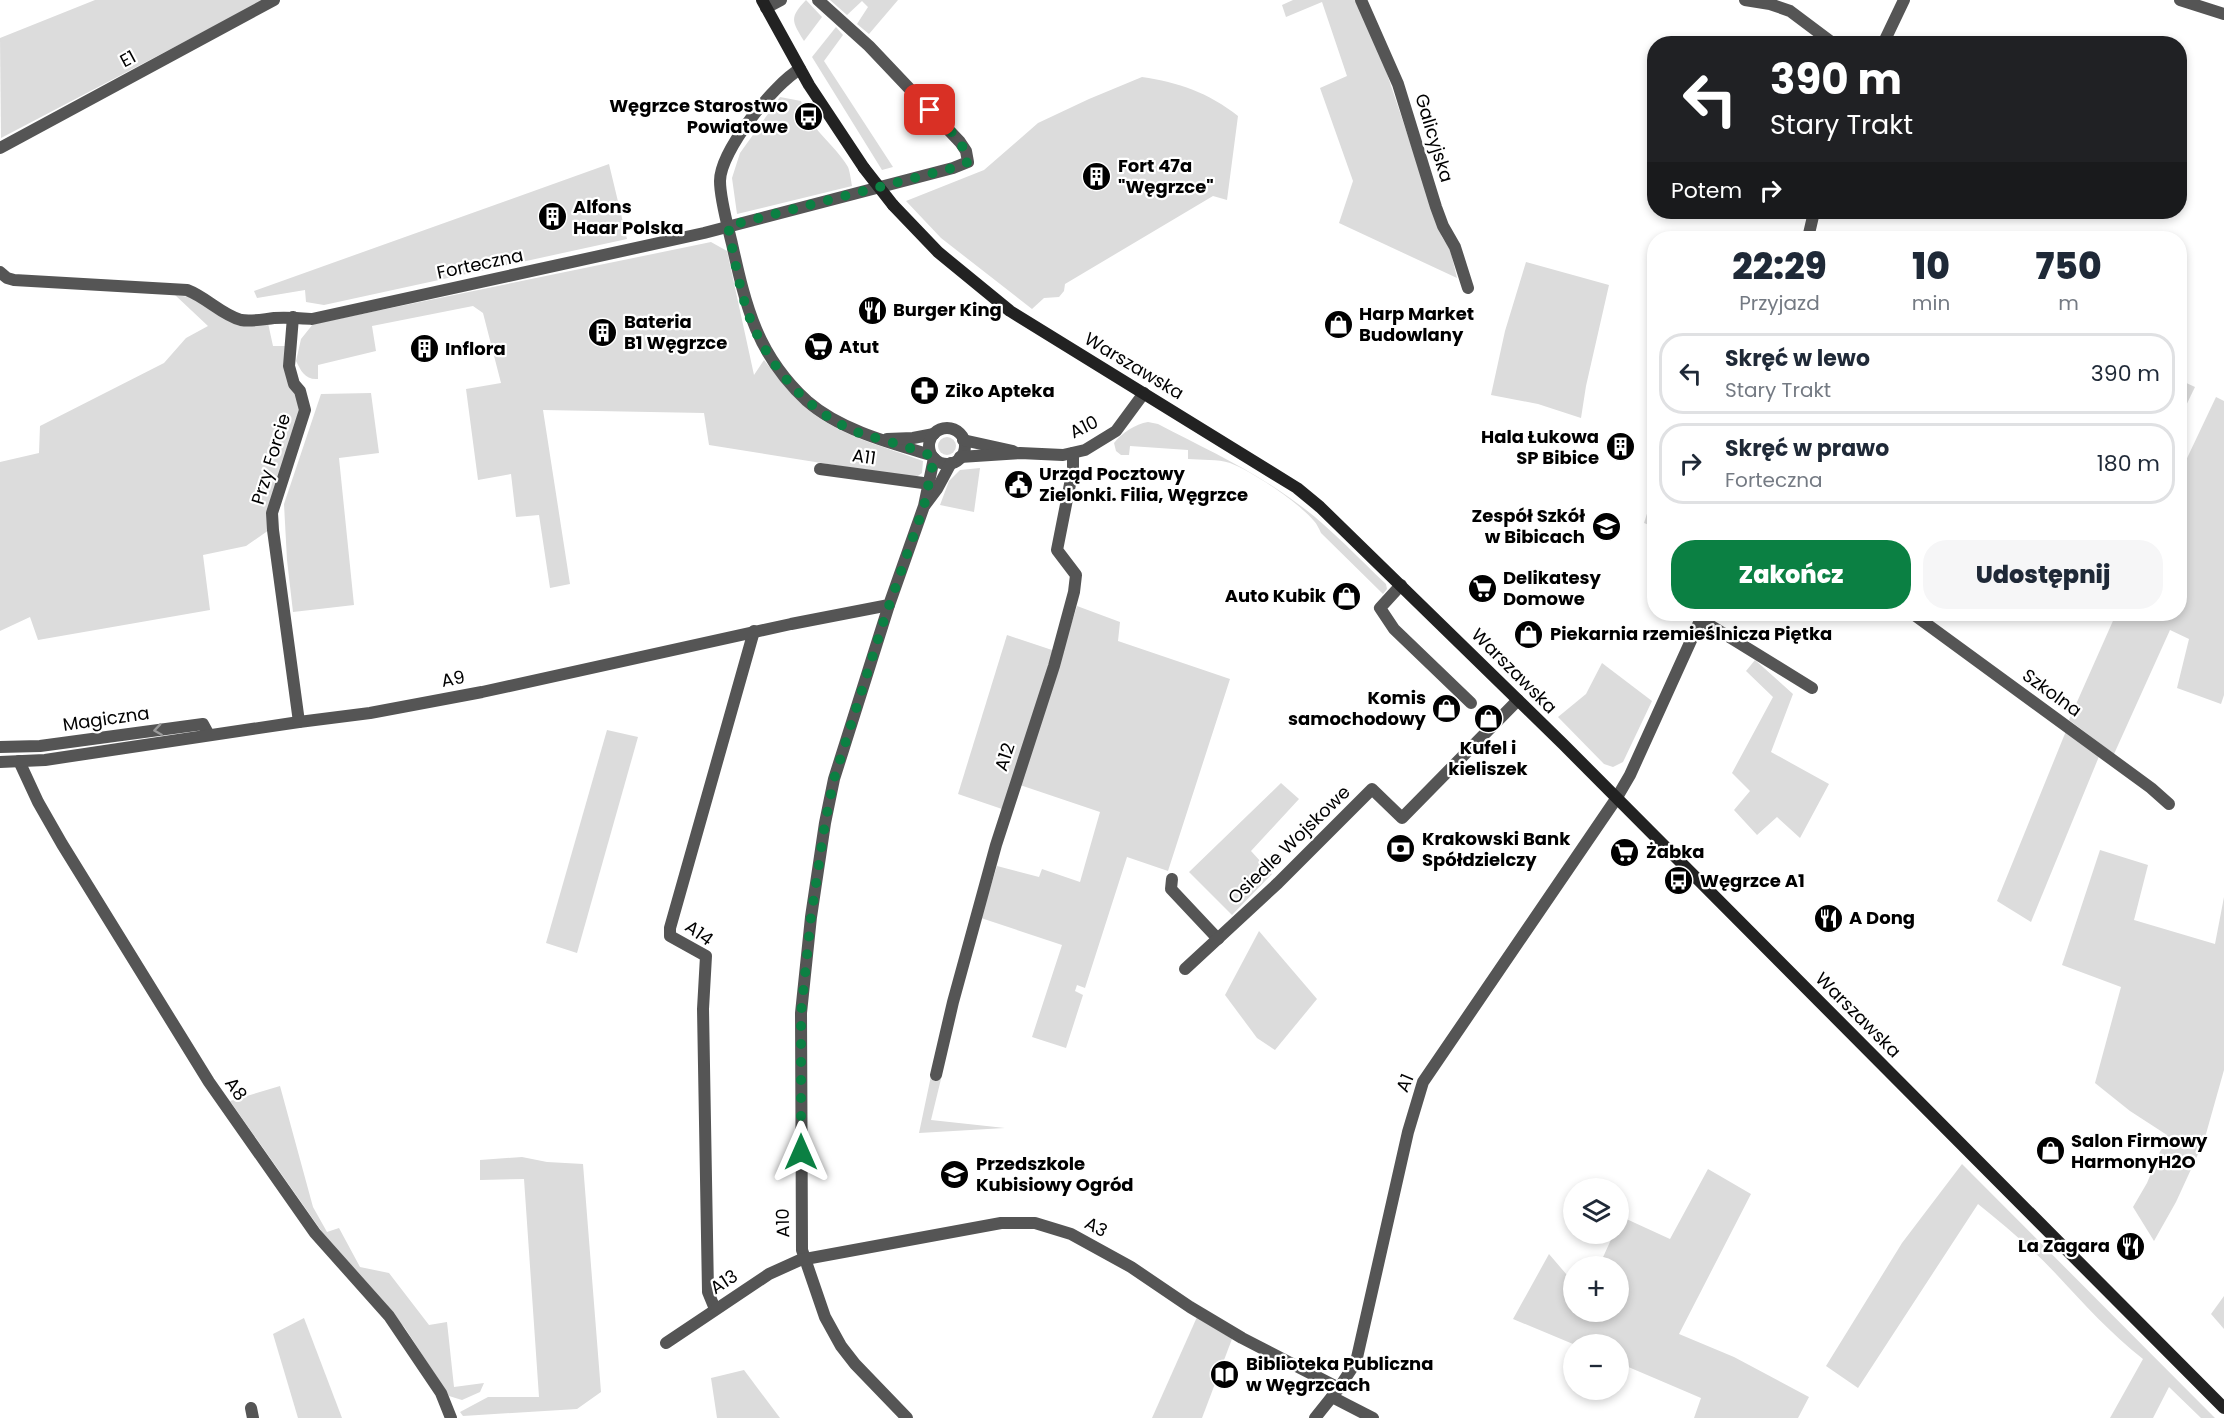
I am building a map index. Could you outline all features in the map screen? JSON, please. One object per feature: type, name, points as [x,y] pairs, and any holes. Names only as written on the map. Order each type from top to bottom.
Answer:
[{"type":"main road","name":"Warszawska","points":[[764,4],[800,69],[864,168],[893,205],[938,252],[993,299],[1297,488],[1320,507],[1518,700],[2224,1408]]},
{"type":"street","name":"E1","points":[[0,148],[274,0]]},
{"type":"street","points":[[764,4],[781,0]]},
{"type":"street","name":"Forteczna","points":[[2,279],[187,290],[200,295],[224,312],[241,320],[292,317],[312,319],[728,226],[953,168],[968,162],[966,151],[960,142],[869,46],[818,0]]},
{"type":"street","name":"Galicyjska","points":[[1361,0],[1398,84],[1436,207],[1455,248],[1468,288]]},
{"type":"street","points":[[1745,0],[1770,4],[1790,11],[1823,36]]},
{"type":"street","points":[[1887,36],[1904,0]]},
{"type":"street","points":[[2180,0],[2224,14]]},
{"type":"street","points":[[144,81],[177,53]]},
{"type":"street","points":[[800,69],[779,85],[731,146],[720,181],[728,226],[749,316],[762,344],[780,371],[799,392],[820,410],[851,429],[932,456],[942,463],[956,460],[964,449],[963,440],[958,433],[947,429],[913,438],[882,439]]},
{"type":"street","points":[[22,280],[29,267]]},
{"type":"street","name":"Przy Forcie","points":[[292,317],[290,366],[294,384],[300,391],[305,410],[272,513],[299,722]]},
{"type":"street","name":"A10","points":[[963,440],[1020,453],[1053,455],[1073,453],[1093,446],[1116,431],[1144,393]]},
{"type":"street","points":[[932,456],[929,444],[934,434]]},
{"type":"street","name":"A10","points":[[907,1418],[855,1364],[841,1346],[825,1317],[801,1250],[801,1013],[811,917],[834,779],[889,605],[932,487],[956,460],[1020,453]]},
{"type":"street","name":"A12","points":[[936,1075],[953,1002],[996,845],[1054,666],[1074,592],[1076,575],[1057,550],[1073,453]]},
{"type":"street","name":"A10","points":[[932,456],[932,487]]},
{"type":"street","name":"A11","points":[[820,469],[932,487]]},
{"type":"street","points":[[1401,585],[1380,608],[1394,629],[1471,703]]},
{"type":"street","name":"A9","points":[[0,762],[45,760],[370,713],[482,692],[754,632],[889,605]]},
{"type":"street","name":"A1","points":[[1315,1418],[1336,1393],[1356,1362],[1362,1344],[1408,1132],[1423,1082],[1616,799],[1630,775],[1700,621]]},
{"type":"street","points":[[1710,621],[1812,688]]},
{"type":"street","name":"Szkolna","points":[[1922,621],[2151,788],[2169,804]]},
{"type":"street","name":"A14","points":[[714,1309],[708,1292],[702,1009],[706,956],[676,941],[670,936],[670,928],[754,632]]},
{"type":"street","name":"Osiedle Wojskowe","points":[[1185,969],[1278,883],[1372,789],[1402,818],[1518,700]]},
{"type":"street","name":"Magiczna","points":[[0,747],[40,746],[203,724],[209,735]]},
{"type":"street","name":"A8","points":[[19,761],[38,802],[62,844],[213,1089],[315,1233],[389,1316],[441,1393],[451,1418]]},
{"type":"street","points":[[1172,879],[1172,889],[1218,939]]},
{"type":"street","name":"A3","points":[[804,1258],[1001,1223],[1035,1223],[1071,1234],[1131,1267],[1190,1307],[1336,1393],[1373,1418]]},
{"type":"street","name":"A13","points":[[666,1343],[714,1309],[789,1263],[804,1258]]},
{"type":"shaded area","points":[[95,0],[264,0],[1,138],[0,38]]},
{"type":"shaded area","points":[[806,0],[822,17],[804,41],[794,20],[797,11]]},
{"type":"shaded area","points":[[830,0],[898,0],[869,34],[857,24],[868,7],[862,1],[847,15]]},
{"type":"shaded area","points":[[1293,0],[1355,0],[1382,59],[1442,237],[1450,249],[1457,278],[1339,223],[1353,181],[1320,88],[1347,76],[1322,2],[1286,17],[1282,5]]},
{"type":"shaded area","points":[[836,27],[843,35],[824,61],[893,167],[882,170],[812,57]]},
{"type":"shaded area","points":[[1142,77],[1193,90],[1216,101],[1238,116],[1227,200],[1213,196],[1065,284],[1064,291],[1059,297],[1044,298],[1032,309],[941,238],[906,201],[984,170],[1038,123]]},
{"type":"shaded area","points":[[780,97],[801,101],[810,120],[848,167],[852,186],[737,214],[732,178],[740,153]]},
{"type":"shaded area","points":[[609,164],[627,239],[324,305],[306,302],[305,290],[257,298],[254,291]]},
{"type":"shaded area","points":[[711,242],[727,251],[754,375],[764,360],[781,382],[815,415],[853,436],[923,461],[922,473],[915,478],[709,445],[704,413],[543,410],[570,584],[550,588],[539,515],[516,517],[511,474],[478,480],[466,389],[501,383],[483,313],[473,306],[372,326],[376,351],[318,365],[318,379],[307,376],[296,361],[301,339],[313,324]]},
{"type":"shaded area","points":[[1526,262],[1609,285],[1581,418],[1538,404],[1491,395],[1505,331]]},
{"type":"shaded area","points":[[175,295],[189,297],[268,323],[273,346],[285,346],[284,368],[301,407],[269,530],[246,546],[203,555],[210,610],[38,640],[30,617],[0,631],[0,462],[39,453],[40,426],[164,363],[186,338],[208,326]]},
{"type":"shaded area","points":[[2187,383],[2195,387],[2187,404]]},
{"type":"shaded area","points":[[371,393],[379,453],[339,458],[354,605],[293,612],[284,504],[321,394]]},
{"type":"shaded area","points":[[2216,397],[2224,401],[2224,695],[2221,704],[2177,688],[2189,639],[2170,630],[2114,754],[2069,720],[2113,621],[2187,621],[2187,458]]},
{"type":"shaded area","points":[[1148,422],[1158,424],[1245,469],[1278,490],[1306,510],[1330,530],[1386,584],[1387,589],[1383,594],[1321,533],[1315,522],[1298,505],[1239,467],[1220,461],[1188,459],[1188,450],[1130,446],[1129,455],[1121,455],[1116,451],[1114,443],[1121,436],[1134,427]]},
{"type":"shaded area","points":[[947,437],[953,440],[956,446],[953,452],[947,455],[941,452],[938,446],[941,440]]},
{"type":"shaded area","points":[[980,468],[974,512],[940,505],[949,481],[960,470]]},
{"type":"shaded area","points":[[1077,606],[1120,622],[1118,641],[1230,679],[1168,871],[1127,857],[1085,988],[1077,985],[1075,991],[1083,995],[1066,1048],[1032,1037],[1062,945],[981,918],[997,866],[1039,877],[1042,869],[1080,882],[1100,812],[1020,785]]},
{"type":"shaded area","points":[[1007,635],[1055,651],[1002,809],[958,794]]},
{"type":"shaded area","points":[[1755,660],[1793,694],[1771,752],[1829,784],[1800,838],[1777,817],[1757,835],[1734,810],[1750,791],[1732,773],[1773,697],[1746,671]]},
{"type":"shaded area","points":[[1602,663],[1652,701],[1623,762],[1613,767],[1604,764],[1558,717],[1586,694]]},
{"type":"shaded area","points":[[607,730],[638,737],[577,953],[546,943]]},
{"type":"shaded area","points":[[2066,731],[2100,754],[2031,922],[1997,901]]},
{"type":"shaded area","points":[[1281,783],[1299,799],[1251,851],[1272,874],[1232,915],[1189,872]]},
{"type":"shaded area","points":[[2100,850],[2148,865],[2134,920],[2215,944],[2224,897],[2224,1070],[2204,1141],[2176,1202],[2154,1241],[2133,1207],[2147,1183],[2167,1135],[2130,1111],[2095,1083],[2121,987],[2062,965]]},
{"type":"shaded area","points":[[1259,931],[1317,999],[1275,1050],[1257,1038],[1225,995]]},
{"type":"shaded area","points":[[931,1076],[941,1079],[931,1120],[1005,1128],[919,1133]]},
{"type":"shaded area","points":[[280,1086],[313,1207],[327,1232],[339,1228],[360,1267],[389,1273],[429,1325],[447,1322],[454,1387],[484,1383],[480,1392],[462,1400],[449,1396],[405,1328],[332,1246],[230,1101]]},
{"type":"shaded area","points":[[522,1157],[547,1162],[583,1164],[601,1392],[577,1409],[463,1416],[460,1412],[488,1397],[539,1397],[524,1179],[480,1180],[480,1160]]},
{"type":"shaded area","points":[[1962,1164],[2215,1418],[2201,1418],[2169,1387],[2153,1418],[2110,1418],[2143,1359],[2109,1329],[2038,1256],[1978,1204],[1858,1388],[1826,1366],[1902,1243]]},
{"type":"shaded area","points":[[1708,1169],[1751,1194],[1679,1334],[1734,1357],[1809,1397],[1798,1418],[1694,1418],[1701,1398],[1629,1367],[1629,1334],[1563,1334],[1563,1340],[1513,1319],[1549,1254],[1563,1270],[1563,1322],[1629,1322],[1629,1256],[1604,1256],[1609,1244],[1629,1244],[1629,1220],[1670,1239]]},
{"type":"shaded area","points":[[2224,1296],[2224,1329],[2211,1314]]},
{"type":"shaded area","points":[[1197,1317],[1232,1339],[1202,1418],[1152,1418]]},
{"type":"shaded area","points":[[304,1318],[342,1418],[298,1418],[273,1334]]},
{"type":"shaded area","points":[[744,1370],[780,1418],[717,1418],[711,1378]]},
{"type":"place","name":"Węgrzce Starostwo Powiatowe","points":[[809,116]]},
{"type":"place","name":"Fort 47a \"Węgrzce\"","points":[[1097,176]]},
{"type":"place","name":"Alfons Haar Polska","points":[[552,217]]},
{"type":"place","name":"Burger King","points":[[872,310]]},
{"type":"place","name":"Harp Market Budowlany","points":[[1338,324]]},
{"type":"place","name":"Bateria B1 Węgrzce","points":[[603,332]]},
{"type":"place","name":"Atut","points":[[818,347]]},
{"type":"place","name":"Inflora","points":[[424,349]]},
{"type":"place","name":"Ziko Apteka","points":[[924,391]]},
{"type":"place","name":"Hala Łukowa SP Bibice","points":[[1620,447]]},
{"type":"place","name":"Urząd Pocztowy Zielonki. Filia, Węgrzce","points":[[1018,484]]},
{"type":"place","name":"Zespół Szkół w Bibicach","points":[[1606,526]]},
{"type":"place","name":"Delikatesy Domowe","points":[[1482,588]]},
{"type":"place","name":"Auto Kubik","points":[[1347,596]]},
{"type":"place","name":"Piekarnia rzemieślnicza Piętka","points":[[1529,634]]},
{"type":"place","name":"Komis samochodowy","points":[[1447,708]]},
{"type":"place","name":"Kufel i kieliszek","points":[[1488,719]]},
{"type":"place","name":"Krakowski Bank Spółdzielczy","points":[[1401,849]]},
{"type":"place","name":"Żabka","points":[[1625,852]]},
{"type":"place","name":"Węgrzce A1","points":[[1679,881]]},
{"type":"place","name":"A Dong","points":[[1828,918]]},
{"type":"place","name":"Salon Firmowy HarmonyH2O","points":[[2050,1151]]},
{"type":"place","name":"Przedszkole Kubisiowy Ogród","points":[[955,1174]]},
{"type":"place","name":"La Zagara","points":[[2131,1246]]},
{"type":"place","name":"Biblioteka Publiczna w Węgrzcach","points":[[1225,1374]]},
{"type":"route","points":[[801,1152],[801,1013],[811,917],[825,823],[834,779],[884,620],[924,506],[934,458],[931,455],[851,429],[809,402],[780,371],[762,344],[749,316],[728,226],[953,168],[968,162],[966,151],[960,142],[930,110]]}]
